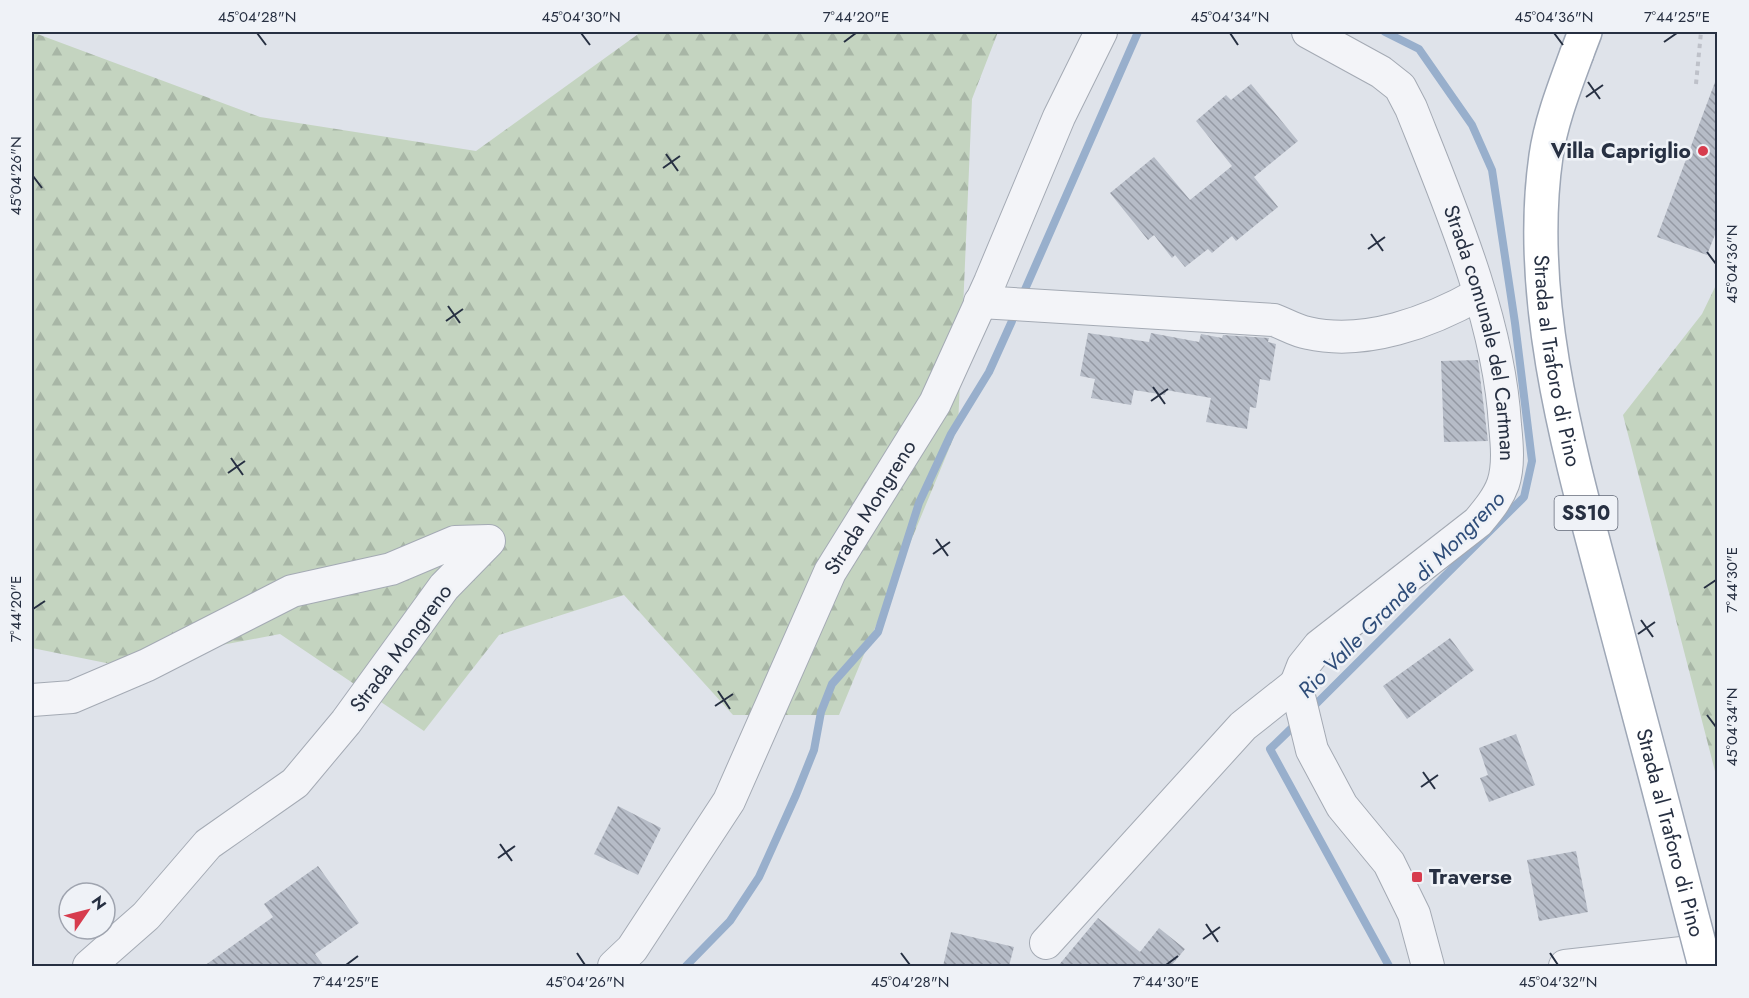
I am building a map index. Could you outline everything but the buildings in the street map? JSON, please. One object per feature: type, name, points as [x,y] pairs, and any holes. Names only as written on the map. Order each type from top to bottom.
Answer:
[{"type":"main road","name":"Strada al Traforo di Pino","points":[[1581,42],[1559,103],[1546,155],[1542,206],[1542,250],[1547,321],[1576,475],[1705,966]]},
{"type":"street","name":"Strada Mongreno","points":[[614,966],[632,949],[729,801],[830,572],[935,402],[1059,117],[1101,32]]},
{"type":"street","name":"Strada comunale del Cartman","points":[[1297,691],[1303,666],[1319,646],[1478,522],[1492,505],[1503,483],[1507,453],[1503,388],[1491,329],[1411,108],[1400,87],[1381,72],[1308,32]]},
{"type":"street","points":[[980,302],[1274,320],[1308,333],[1360,337],[1445,314],[1479,294]]},
{"type":"street","name":"Strada Mongreno","points":[[32,700],[72,697],[147,665],[292,591],[391,569],[455,542],[489,541],[471,563],[444,587],[346,722],[295,783],[208,844],[146,916],[89,966]]},
{"type":"street","points":[[1046,943],[1243,726],[1297,691],[1312,750],[1342,806],[1389,863],[1414,914],[1428,966]]},
{"type":"street","points":[[1565,966],[1718,949]]},
{"type":"path","points":[[1696,84],[1701,32]]},
{"type":"green space","points":[[32,32],[260,117],[476,151],[641,32],[998,32],[972,99],[958,427],[839,715],[733,715],[624,595],[499,635],[424,731],[280,634],[116,665],[32,648]]},
{"type":"green space","points":[[1717,283],[1717,779],[1623,415],[1702,314]]},
{"type":"waterway","points":[[1023,294],[1138,32]]},
{"type":"waterway","name":"Rio Valle Grande di Mongreno","points":[[1310,710],[1524,497],[1532,461],[1515,323],[1492,170],[1472,125],[1419,49],[1385,32]]},
{"type":"waterway","points":[[686,966],[730,921],[759,877],[814,750],[821,712],[832,684],[878,632],[919,503],[951,434],[989,372],[1012,321]]},
{"type":"waterway","name":"Rio Valle Grande di Mongreno","points":[[1299,721],[1270,749],[1389,966]]},
{"type":"place","name":"Villa Capriglio","points":[[1703,151]]},
{"type":"place","name":"Traverse","points":[[1417,877]]}]
